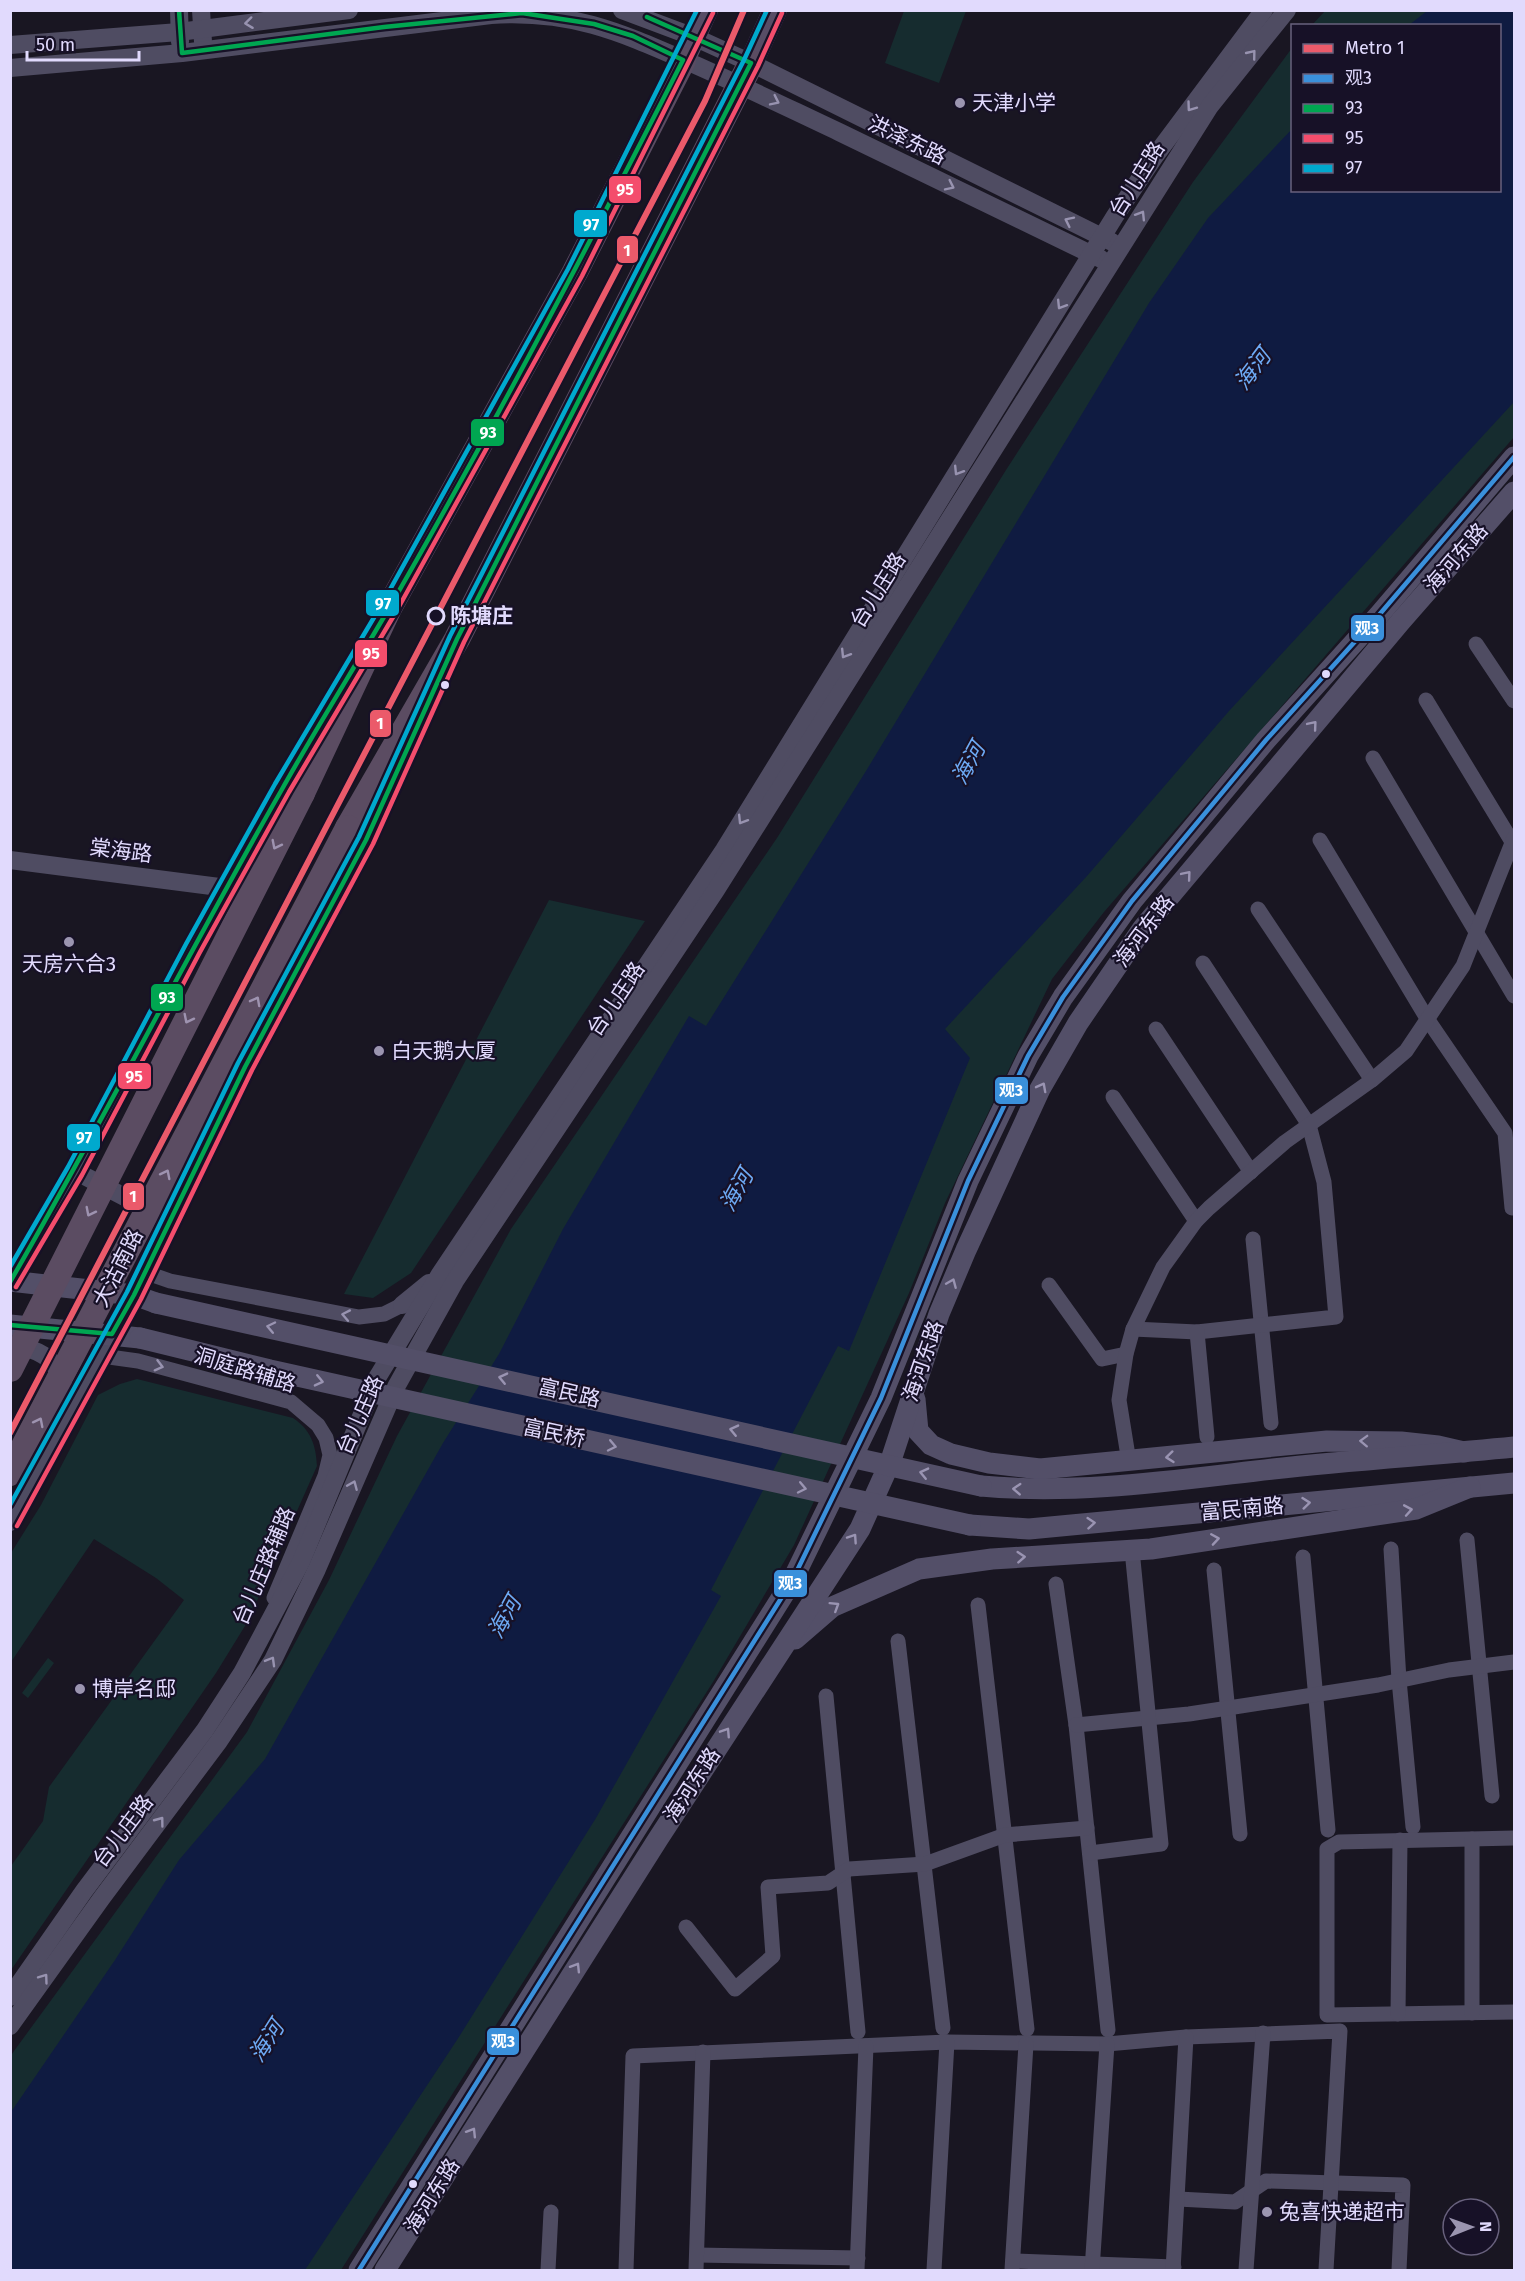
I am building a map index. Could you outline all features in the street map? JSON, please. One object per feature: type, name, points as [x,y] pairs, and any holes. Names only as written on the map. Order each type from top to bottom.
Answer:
[{"type":"highway","points":[[10,1369],[302,793],[389,608],[575,272],[683,60]]},
{"type":"highway","name":"大沽南路","points":[[10,1473],[348,828],[457,639],[745,74]]},
{"type":"main road","points":[[683,60],[706,10]]},
{"type":"main road","name":"大沽南路","points":[[745,74],[775,10]]},
{"type":"main road","name":"海河东路","points":[[359,2271],[792,1581],[881,1398],[968,1181],[1028,1056],[1063,997],[1132,901],[1266,741],[1379,615],[1515,457]]},
{"type":"main road","name":"海河东路","points":[[385,2271],[774,1657],[860,1529],[891,1460],[939,1314],[998,1177],[1040,1089],[1078,1023],[1143,928],[1393,630],[1515,492]]},
{"type":"main road","name":"富民路","points":[[11,1281],[134,1296],[156,1303],[981,1486]]},
{"type":"main road","name":"富民桥","points":[[10,1325],[140,1338],[270,1370],[970,1525]]},
{"type":"main road","points":[[917,1377],[915,1413],[918,1431],[931,1445],[951,1454],[989,1463],[1040,1469],[1327,1441],[1401,1442],[1438,1446],[1464,1452]]},
{"type":"main road","name":"富民南路","points":[[981,1486],[1049,1490],[1116,1486],[1377,1458],[1515,1447]]},
{"type":"main road","name":"富民南路","points":[[970,1525],[1029,1529],[1515,1483]]},
{"type":"main road","points":[[774,1657],[832,1607],[919,1569],[992,1559],[1132,1550],[1416,1509],[1470,1487]]},
{"type":"street","points":[[179,10],[182,53]]},
{"type":"street","points":[[201,10],[204,50]]},
{"type":"street","points":[[10,45],[179,32],[349,10]]},
{"type":"street","points":[[622,10],[694,37],[745,74]]},
{"type":"street","name":"台儿庄路","points":[[10,1997],[84,1891],[206,1730],[242,1673],[301,1562],[377,1378],[440,1274],[724,850],[1102,237],[1155,156],[1264,10]]},
{"type":"street","name":"台儿庄路","points":[[10,2026],[219,1741],[273,1660],[317,1569],[396,1387],[455,1281],[716,890],[1210,106],[1287,10]]},
{"type":"street","name":"洪泽东路","points":[[10,68],[182,53],[522,13],[594,24],[633,36],[683,60],[745,74],[1121,247]]},
{"type":"street","name":"洪泽东路","points":[[745,74],[1110,264]]},
{"type":"street","points":[[11,1281],[75,1171],[227,888],[389,608]]},
{"type":"street","points":[[10,1522],[27,1496],[134,1296],[244,1067],[366,840],[457,639]]},
{"type":"street","points":[[1476,644],[1515,701]]},
{"type":"street","points":[[1129,1462],[1119,1400],[1126,1354],[1133,1329],[1163,1267],[1196,1221],[1251,1172],[1309,1125],[1372,1080],[1406,1051],[1463,966],[1514,841],[1426,700]]},
{"type":"street","points":[[1373,758],[1515,996]]},
{"type":"street","points":[[1320,840],[1428,1020],[1505,1132],[1512,1208]]},
{"type":"street","name":"棠海路","points":[[10,860],[227,888]]},
{"type":"street","points":[[1258,909],[1372,1080]]},
{"type":"street","points":[[1133,1329],[1197,1332],[1336,1317],[1324,1182],[1309,1125],[1203,963]]},
{"type":"street","points":[[1156,1029],[1251,1172]]},
{"type":"street","points":[[1113,1097],[1196,1221]]},
{"type":"street","points":[[75,1171],[169,1220]]},
{"type":"street","points":[[1253,1239],[1271,1423]]},
{"type":"street","points":[[144,1272],[170,1281],[359,1317],[384,1314],[402,1305],[440,1274]]},
{"type":"street","points":[[1049,1285],[1102,1359],[1126,1354]]},
{"type":"street","points":[[1197,1332],[1207,1437]]},
{"type":"street","points":[[10,1346],[33,1349],[50,1358],[54,1363],[65,1387],[66,1421]]},
{"type":"street","name":"洞庭路辅路","points":[[102,1356],[138,1361],[291,1402],[318,1425],[326,1438],[330,1455],[325,1476]]},
{"type":"street","name":"台儿庄路辅路","points":[[242,1673],[325,1476]]},
{"type":"street","points":[[10,1480],[27,1496]]},
{"type":"street","points":[[1467,1540],[1492,1796]]},
{"type":"street","points":[[1391,1549],[1399,1680],[1413,1827]]},
{"type":"street","points":[[1090,1853],[1161,1844],[1132,1550]]},
{"type":"street","points":[[1303,1557],[1328,1830]]},
{"type":"street","points":[[1214,1570],[1240,1834]]},
{"type":"street","points":[[1056,1584],[1076,1725],[1108,2037],[1093,2267]]},
{"type":"street","points":[[978,1605],[1027,2036],[1012,2266],[1174,2269],[1186,2037]]},
{"type":"street","points":[[898,1641],[945,2035],[934,2271]]},
{"type":"street","points":[[1076,1725],[1227,1708],[1515,1662]]},
{"type":"street","points":[[825,1696],[858,2032]]},
{"type":"street","points":[[686,1927],[735,1989],[773,1956],[768,1887],[828,1883],[849,1869],[925,1864],[1005,1835],[1087,1828]]},
{"type":"street","points":[[1515,1838],[1339,1842],[1327,1849],[1327,2015],[1515,2012]]},
{"type":"street","points":[[1472,1839],[1472,2013]]},
{"type":"street","points":[[1398,2014],[1400,1840]]},
{"type":"street","points":[[626,2271],[633,2056],[866,2046],[945,2035],[1186,2037],[1340,2031],[1326,2271]]},
{"type":"street","points":[[1246,2271],[1263,2033]]},
{"type":"street","points":[[703,2052],[696,2263],[857,2264],[866,2046]]},
{"type":"street","points":[[1178,2199],[1235,2202],[1266,2181],[1403,2185],[1399,2271]]},
{"type":"street","points":[[548,2271],[551,2212]]},
{"type":"green space","points":[[904,11],[966,11],[939,83],[885,63]]},
{"type":"green space","points":[[1325,11],[1514,11],[1514,437],[1104,912],[1052,979],[945,1203],[909,1293],[794,1545],[713,1682],[341,2270],[11,2270],[10,2057],[247,1732],[329,1580],[397,1436],[511,1229],[777,838],[1006,470],[1193,182],[1291,49],[1291,192],[1501,192],[1501,24],[1313,24]]},
{"type":"green space","points":[[549,900],[645,921],[411,1273],[373,1298],[344,1294]]},
{"type":"green space","points":[[137,1379],[293,1418],[304,1428],[311,1439],[317,1466],[248,1621],[216,1673],[11,1970],[11,1866],[43,1821],[49,1787],[184,1600],[156,1578],[94,1539],[11,1662],[11,1553],[41,1505],[98,1395],[120,1384]]},
{"type":"green space","points":[[48,1658],[54,1663],[28,1698],[22,1693]]},
{"type":"water","name":"海河","points":[[1427,11],[1514,11],[1514,402],[1229,711],[1087,876],[945,1029],[970,1058],[849,1351],[838,1346],[711,1590],[721,1596],[596,1818],[457,2040],[305,2270],[11,2270],[11,2112],[115,1960],[179,1860],[265,1759],[443,1443],[499,1354],[563,1229],[689,1016],[706,1026],[866,771],[1149,303],[1208,218],[1291,130],[1291,192],[1501,192],[1501,24],[1410,24]]},
{"type":"metro line","name":"1","points":[[10,1433],[705,101],[744,10]]},
{"type":"transit line","name":"93","points":[[10,1282],[307,745],[388,610],[465,474],[576,268],[683,60],[633,36],[594,24],[522,13],[384,27],[182,53],[179,10]]},
{"type":"transit line","name":"97","points":[[10,1267],[68,1167],[186,944],[275,784],[382,604],[568,269],[697,10]]},
{"type":"transit line","name":"97","points":[[10,1505],[127,1292],[238,1063],[359,837],[450,636],[744,60],[767,10]]},
{"type":"transit line","name":"95","points":[[16,1287],[82,1175],[200,952],[289,792],[396,612],[582,276],[713,13]]},
{"type":"transit line","name":"95","points":[[17,1526],[141,1299],[252,1070],[373,844],[464,642],[758,66],[782,13]]},
{"type":"transit line","name":"93","points":[[10,1325],[112,1334],[134,1295],[245,1067],[366,840],[457,639],[751,63],[647,17]]},
{"type":"transit line","name":"观3","points":[[359,2270],[792,1581],[881,1398],[968,1181],[1028,1056],[1063,997],[1132,901],[1266,740],[1379,615],[1514,457]]},
{"type":"place","name":"天津小学","points":[[960,103]]},
{"type":"place","name":"陈塘庄","points":[[436,616]]},
{"type":"place","name":"天房六合3","points":[[69,942]]},
{"type":"place","name":"白天鹅大厦","points":[[379,1051]]},
{"type":"place","name":"博岸名邸","points":[[80,1689]]},
{"type":"place","name":"兔喜快递超市","points":[[1267,2212]]}]
